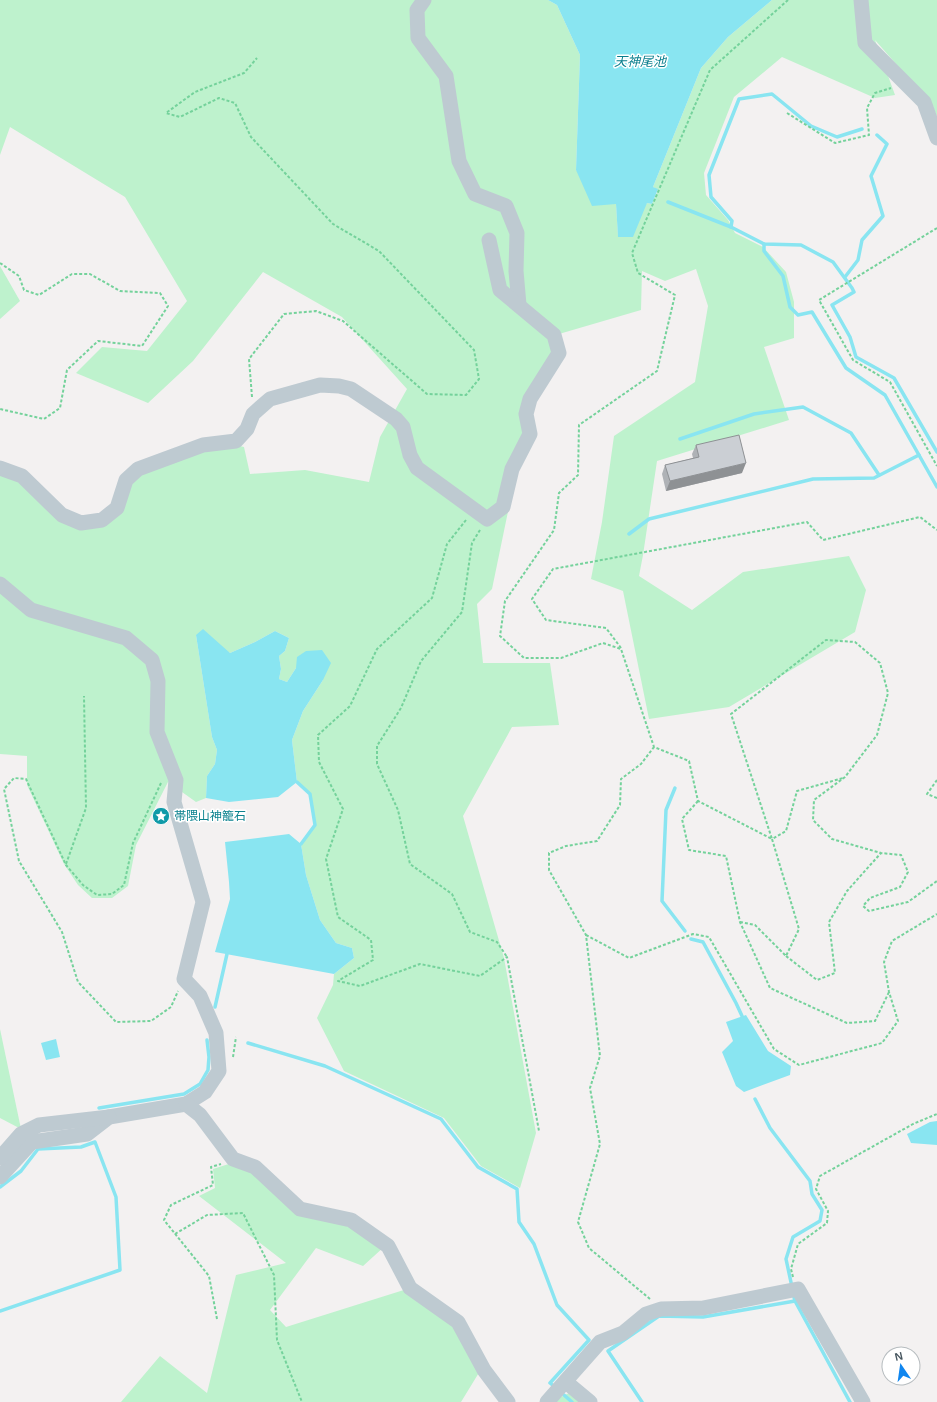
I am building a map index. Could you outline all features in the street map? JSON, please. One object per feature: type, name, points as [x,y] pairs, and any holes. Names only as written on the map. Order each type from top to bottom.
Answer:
[{"type":"street","points":[[424,0],[417,10],[418,38],[446,76],[459,161],[475,194],[506,206],[517,234],[516,271],[519,305]]},
{"type":"street","points":[[861,0],[865,43],[924,102],[937,138]]},
{"type":"street","points":[[0,468],[22,476],[62,515],[81,523],[102,520],[117,508],[126,480],[138,470],[203,445],[236,440],[247,428],[254,414],[270,399],[320,385],[339,386],[351,389],[396,419],[403,427],[410,455],[417,468],[487,519],[503,507],[512,469],[530,434],[526,414],[530,399],[559,353],[554,335],[500,290],[489,240]]},
{"type":"street","points":[[0,584],[31,610],[126,638],[152,660],[158,681],[157,732],[176,780],[174,802],[203,902],[184,979],[200,996],[216,1033],[219,1071],[205,1092],[186,1104],[109,1116],[39,1124],[21,1134],[0,1158]]},
{"type":"street","points":[[186,1104],[200,1115],[233,1159],[255,1167],[300,1209],[350,1220],[388,1246],[410,1288],[458,1322],[484,1370],[508,1402]]},
{"type":"street","points":[[0,1177],[32,1142],[87,1134],[109,1116]]},
{"type":"street","points":[[547,1402],[600,1342],[623,1333],[646,1314],[661,1309],[703,1308],[793,1290],[863,1402]]},
{"type":"street","points":[[566,1382],[590,1402]]},
{"type":"path","points":[[621,649],[603,644],[562,658],[524,658],[500,636],[505,601],[554,530],[558,493],[578,475],[579,425],[657,371],[675,295],[638,273],[632,253],[710,70],[788,0]]},
{"type":"path","points":[[254,414],[249,359],[284,314],[316,311],[343,321],[427,394],[466,395],[479,379],[474,350],[379,251],[333,224],[251,137],[236,103],[219,98],[180,117],[166,113],[195,92],[244,73],[258,58]]},
{"type":"path","points":[[786,113],[835,143],[869,135],[867,108],[875,93],[890,88],[897,91]]},
{"type":"path","points":[[937,228],[819,300],[853,360],[890,382],[937,466]]},
{"type":"path","points":[[0,263],[19,276],[24,290],[39,295],[72,274],[90,274],[120,291],[160,293],[168,306],[142,346],[98,341],[67,370],[60,408],[44,419],[0,409]]},
{"type":"path","points":[[474,510],[448,544],[432,598],[377,649],[350,706],[318,735],[319,762],[344,808],[326,859],[338,917],[371,940],[373,960],[338,981],[360,986],[420,964],[480,976],[506,957]]},
{"type":"path","points":[[772,839],[698,801],[688,761],[654,747],[621,649],[606,628],[546,620],[532,599],[553,569],[807,522],[823,540],[920,518],[937,530]]},
{"type":"path","points":[[487,519],[472,543],[462,612],[421,662],[401,708],[377,746],[377,764],[398,810],[410,864],[452,894],[470,932],[497,942],[506,957],[538,1131]]},
{"type":"path","points":[[786,956],[799,929],[772,839],[731,714],[826,640],[855,642],[880,663],[888,693],[877,735],[845,777],[814,800],[813,820],[832,839],[881,853],[901,855],[908,872],[900,887],[870,898],[863,906],[869,911],[908,902],[937,880]]},
{"type":"path","points":[[66,865],[86,808],[84,696]]},
{"type":"path","points":[[654,747],[640,764],[621,779],[620,805],[597,841],[566,846],[549,853],[549,870],[586,935],[600,1056],[590,1088],[600,1144],[578,1222],[589,1248],[661,1309]]},
{"type":"path","points":[[170,765],[133,844],[124,885],[112,894],[98,895],[83,885],[66,865],[26,779],[14,778],[4,789],[20,861],[62,932],[78,982],[116,1022],[151,1020],[170,1006],[184,979]]},
{"type":"path","points":[[772,839],[786,830],[797,791],[845,777]]},
{"type":"path","points":[[937,780],[927,794],[937,798]]},
{"type":"path","points":[[698,801],[682,819],[689,850],[726,856],[740,922],[770,988],[847,1023],[875,1021],[889,992]]},
{"type":"path","points":[[740,922],[755,925],[786,956],[817,980],[835,974],[829,922],[847,891],[881,853]]},
{"type":"path","points":[[586,935],[629,958],[693,934],[709,936],[774,1049],[799,1065],[882,1043],[898,1021],[889,992],[884,962],[892,941],[937,914]]},
{"type":"path","points":[[793,1290],[791,1268],[798,1244],[827,1223],[828,1210],[816,1189],[820,1176],[913,1124],[937,1114]]},
{"type":"path","points":[[216,1319],[210,1276],[164,1220],[171,1204],[213,1185],[211,1167],[233,1159]]},
{"type":"path","points":[[176,1234],[207,1215],[243,1213],[274,1275],[277,1340],[302,1402]]},
{"type":"green space","points":[[0,0],[548,0],[557,5],[580,55],[576,170],[616,204],[618,236],[647,203],[652,204],[658,190],[653,187],[701,68],[728,37],[772,0],[937,0],[937,117],[933,106],[875,40],[895,95],[875,98],[782,57],[734,97],[704,173],[706,195],[728,220],[735,233],[763,247],[786,272],[794,302],[794,338],[764,347],[789,420],[657,461],[639,576],[692,610],[743,572],[849,556],[866,590],[855,632],[729,707],[649,719],[623,591],[591,579],[602,522],[614,436],[695,382],[708,306],[696,269],[665,281],[642,271],[641,310],[559,334],[530,413],[492,589],[477,604],[483,663],[550,663],[559,725],[512,727],[463,816],[504,958],[536,1133],[520,1188],[481,1166],[444,1118],[344,1071],[317,1018],[333,985],[334,974],[354,958],[352,948],[336,943],[320,920],[306,875],[301,844],[315,825],[310,794],[297,782],[292,740],[303,711],[323,680],[296,668],[287,682],[279,679],[281,669],[279,656],[285,651],[289,638],[275,631],[230,653],[196,635],[212,737],[217,750],[215,764],[207,776],[206,798],[196,802],[168,782],[136,845],[128,886],[112,898],[92,898],[78,885],[64,864],[27,785],[27,756],[0,754],[0,465],[62,511],[80,519],[99,516],[113,505],[124,476],[206,438],[244,447],[250,474],[305,470],[369,482],[380,437],[407,389],[342,317],[263,272],[193,361],[148,403],[76,373],[102,347],[147,351],[187,301],[125,197],[10,127],[0,155]]},
{"type":"green space","points":[[0,266],[20,301],[0,319]]},
{"type":"green space","points":[[0,1029],[21,1129],[0,1118]]},
{"type":"green space","points":[[235,1162],[253,1170],[297,1209],[347,1221],[385,1246],[363,1266],[316,1248],[270,1310],[286,1327],[407,1289],[455,1323],[480,1371],[461,1402],[121,1402],[160,1356],[207,1393],[236,1275],[286,1263],[199,1196],[215,1188],[213,1169]]},
{"type":"green space","points":[[569,1393],[581,1402],[551,1402]]},
{"type":"water","name":"天神尾池","points":[[548,0],[772,0],[728,37],[701,68],[653,187],[658,189],[652,204],[647,203],[633,237],[618,237],[616,204],[592,206],[576,170],[580,55],[557,5]]},
{"type":"water","points":[[203,629],[230,653],[275,631],[289,638],[285,651],[279,656],[281,669],[279,679],[287,682],[296,668],[297,657],[306,651],[322,650],[331,663],[323,680],[303,711],[292,740],[297,782],[278,797],[229,802],[206,798],[207,776],[215,764],[217,750],[212,737],[196,635]]},
{"type":"water","points":[[289,834],[301,844],[306,875],[320,920],[336,943],[352,948],[354,958],[334,974],[215,952],[230,899],[225,842]]},
{"type":"water","points":[[746,1015],[768,1051],[791,1066],[790,1075],[744,1092],[736,1086],[722,1052],[733,1041],[726,1022]]},
{"type":"water","points":[[56,1039],[60,1057],[46,1060],[41,1043]]},
{"type":"water","points":[[937,1121],[937,1145],[911,1143],[907,1134],[930,1122]]},
{"type":"building","points":[[739,435],[746,463],[670,481],[665,465],[699,457],[696,445]]},
{"type":"waterway","points":[[731,227],[732,221],[711,197],[709,175],[739,99],[772,94],[811,126],[837,137],[862,129]]},
{"type":"waterway","points":[[845,277],[858,260],[862,240],[883,216],[871,176],[887,144],[877,135]]},
{"type":"waterway","points":[[668,202],[731,227],[764,244],[801,245],[833,262],[854,292],[832,305],[850,337],[856,357],[894,378],[937,452]]},
{"type":"waterway","points":[[764,244],[764,251],[783,276],[790,307],[798,315],[812,312],[846,368],[885,395],[937,487]]},
{"type":"waterway","points":[[680,439],[754,414],[803,407],[851,433],[879,475]]},
{"type":"waterway","points":[[629,534],[649,519],[813,479],[874,478],[919,455]]},
{"type":"waterway","points":[[297,782],[310,794],[315,825],[301,844]]},
{"type":"waterway","points":[[675,788],[666,810],[662,901],[685,931]]},
{"type":"waterway","points":[[691,939],[703,942],[742,1016]]},
{"type":"waterway","points":[[215,1007],[227,954]]},
{"type":"waterway","points":[[99,1108],[184,1094],[200,1084],[208,1070],[209,1057],[207,1040]]},
{"type":"waterway","points":[[248,1043],[325,1066],[441,1119],[478,1167],[517,1189],[519,1222],[534,1244],[557,1305],[589,1340],[550,1383],[555,1387]]},
{"type":"waterway","points":[[755,1099],[770,1128],[810,1181],[812,1194],[822,1210],[820,1221],[793,1237],[786,1259],[792,1287]]},
{"type":"waterway","points":[[0,1187],[21,1171],[38,1149],[81,1147],[95,1142],[116,1197],[120,1270],[0,1311]]},
{"type":"waterway","points":[[793,1293],[795,1301],[850,1402]]},
{"type":"waterway","points":[[642,1402],[608,1351],[659,1316],[703,1317],[795,1301]]},
{"type":"waterway","points":[[564,1395],[572,1402]]},
{"type":"place","name":"帯隈山神籠石","points":[[161,816]]}]
